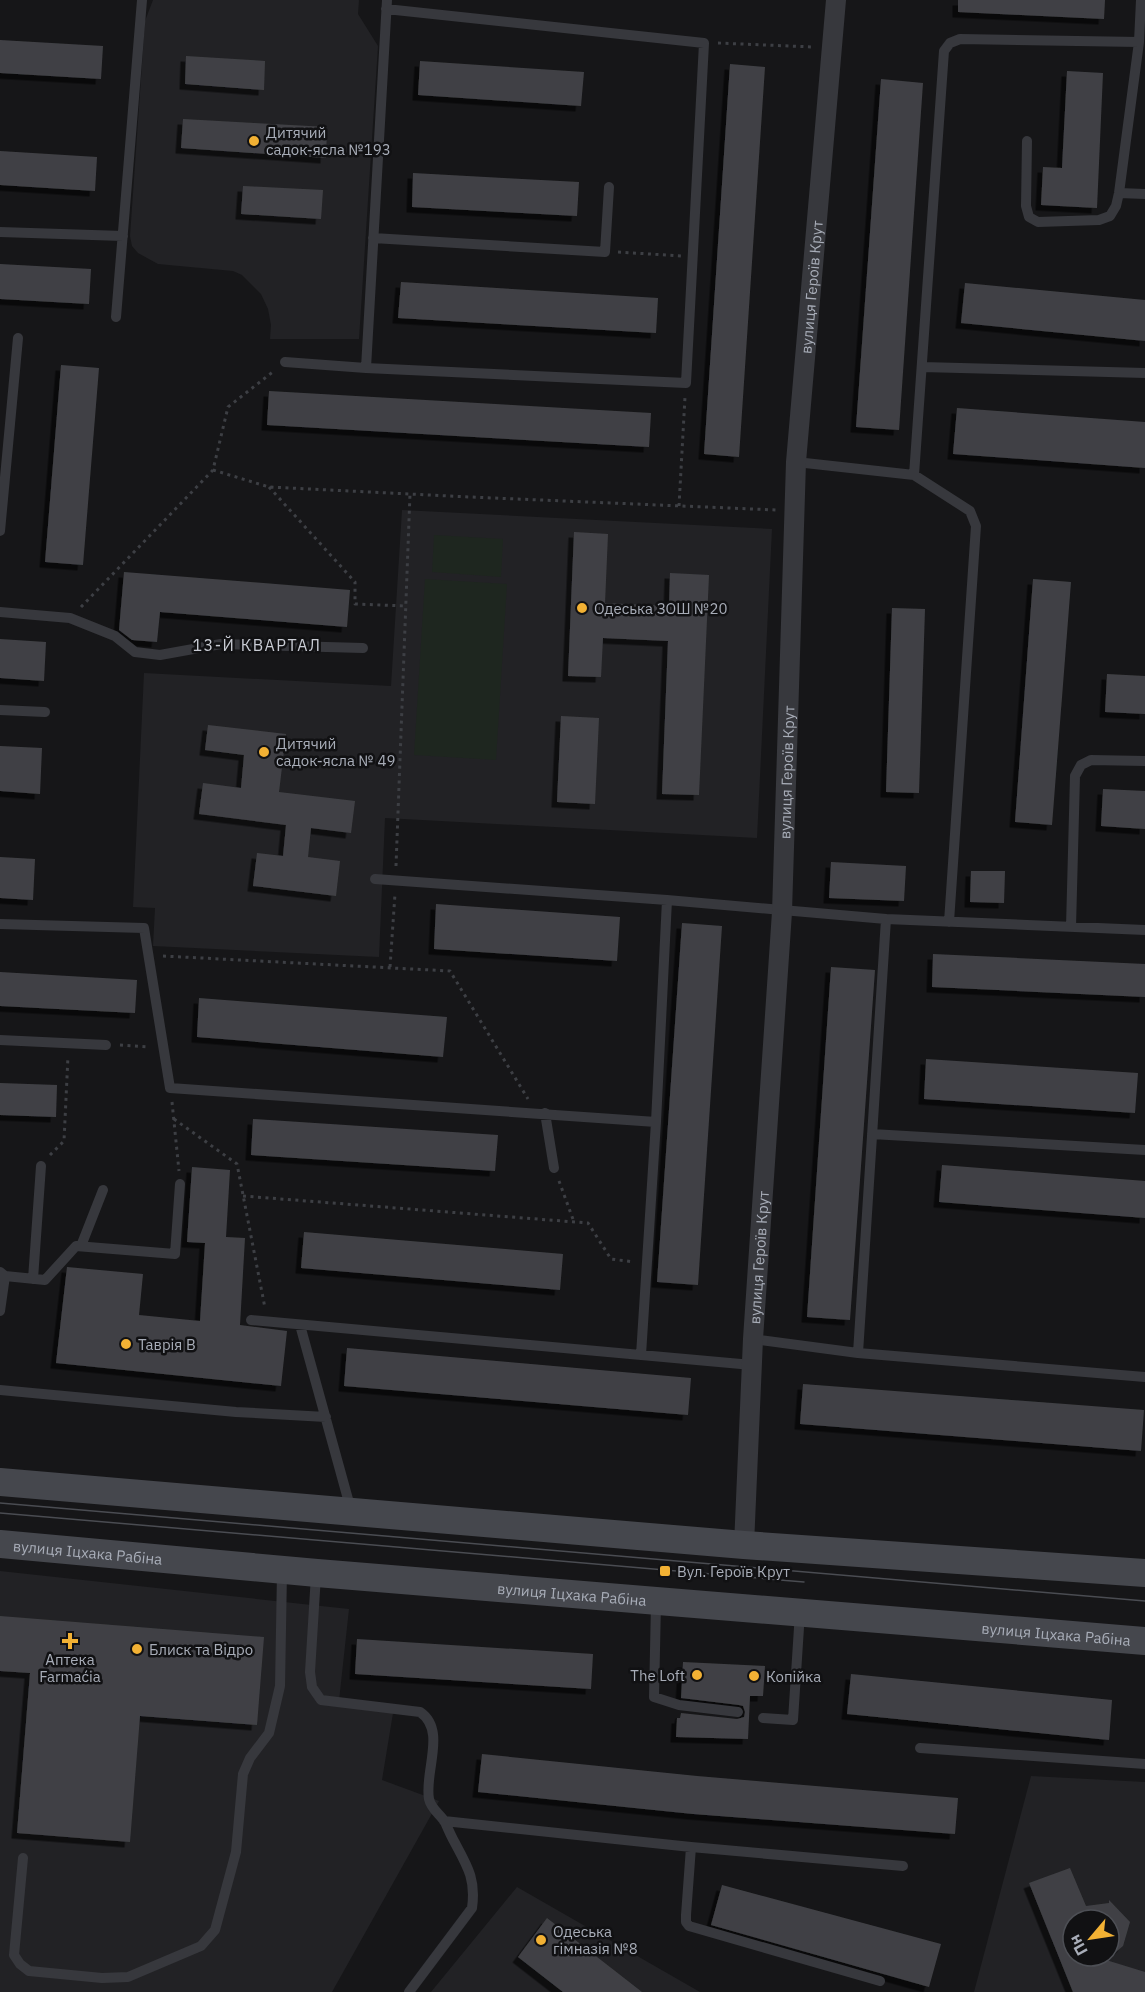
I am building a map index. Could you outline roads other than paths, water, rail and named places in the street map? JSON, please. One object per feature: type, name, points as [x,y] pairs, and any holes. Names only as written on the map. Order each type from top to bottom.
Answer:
[{"type":"main road","points":[[0,1482],[744,1545],[1145,1573]]},
{"type":"main road","name":"вулиця Іцхака Рабіна","points":[[0,1544],[1145,1641]]},
{"type":"street","name":"вулиця Героїв Крут","points":[[744,1545],[753,1339],[782,912],[796,462],[836,0]]},
{"type":"lane","points":[[116,317],[142,0]]},
{"type":"lane","points":[[1027,141],[1026,206],[1029,216],[1038,222],[1099,220],[1110,216],[1116,207],[1119,193],[1141,0]]},
{"type":"lane","points":[[285,362],[366,368],[686,383],[704,43],[386,4],[366,368]]},
{"type":"lane","points":[[914,475],[944,51],[950,43],[960,39],[1138,42]]},
{"type":"lane","points":[[373,238],[604,252],[609,187]]},
{"type":"lane","points":[[1119,193],[1145,194]]},
{"type":"lane","points":[[0,232],[123,236]]},
{"type":"lane","points":[[0,531],[18,338]]},
{"type":"lane","points":[[922,366],[1145,373]]},
{"type":"lane","points":[[796,462],[914,475],[970,511],[976,526],[949,922]]},
{"type":"lane","points":[[0,612],[70,618],[114,636],[135,652],[160,655],[221,644],[363,648]]},
{"type":"lane","points":[[0,710],[45,712]]},
{"type":"lane","points":[[1071,927],[1075,776],[1081,765],[1091,760],[1145,761]]},
{"type":"lane","points":[[375,879],[666,900],[886,920],[1145,930]]},
{"type":"lane","points":[[641,1355],[656,1122],[666,900]]},
{"type":"lane","points":[[858,1353],[886,920]]},
{"type":"lane","points":[[0,924],[144,928],[170,1088],[656,1122]]},
{"type":"lane","points":[[0,1040],[106,1044]]},
{"type":"lane","points":[[541,1113],[554,1168]]},
{"type":"lane","points":[[872,1134],[1145,1150]]},
{"type":"lane","points":[[33,1279],[41,1166]]},
{"type":"lane","points":[[0,1311],[2,1274],[45,1280],[76,1246],[175,1254],[180,1184]]},
{"type":"lane","points":[[81,1246],[103,1190]]},
{"type":"lane","points":[[251,1320],[752,1365]]},
{"type":"lane","points":[[300,1325],[352,1513]]},
{"type":"lane","points":[[753,1339],[858,1353],[1145,1377]]},
{"type":"lane","points":[[0,1390],[236,1412],[326,1417]]},
{"type":"lane","points":[[23,1858],[15,1955],[20,1964],[29,1971],[102,1978],[128,1977],[201,1946],[215,1930],[236,1852],[243,1774],[250,1758],[269,1733],[280,1686],[282,1569]]},
{"type":"lane","points":[[317,1572],[310,1672],[312,1687],[321,1700],[420,1712],[428,1717],[433,1731],[429,1799],[435,1811],[444,1821],[471,1874],[474,1894],[472,1908],[409,1992]]},
{"type":"lane","points":[[656,1600],[654,1697],[679,1705],[738,1712]]},
{"type":"lane","points":[[763,1718],[793,1720],[800,1612]]},
{"type":"lane","points":[[920,1748],[1145,1764]]},
{"type":"lane","points":[[444,1821],[903,1866]]},
{"type":"lane","points":[[691,1847],[686,1915],[686,1922],[689,1926],[880,1981]]},
{"type":"tram line","points":[[0,1503],[1145,1601]]},
{"type":"tram line","points":[[0,1513],[804,1582]]},
{"type":"place","name":"Дитячий садок-ясла №193","points":[[254,141]]},
{"type":"place","name":"Одеська ЗОШ №20","points":[[582,608]]},
{"type":"place","name":"Дитячий садок-ясла № 49","points":[[264,752]]},
{"type":"place","name":"Таврія В","points":[[126,1344]]},
{"type":"place","name":"Вул. Героїв Крут","points":[[665,1571]]},
{"type":"place","name":"Аптека Farmaćia","points":[[70,1641]]},
{"type":"place","name":"Блиск та Відро","points":[[137,1649]]},
{"type":"place","name":"The Loft","points":[[697,1675]]},
{"type":"place","name":"Копійка","points":[[754,1676]]},
{"type":"place","name":"Одеська гімназія №8","points":[[541,1940]]},
{"type":"district","name":"13-Й КВАРТАЛ","points":[[257,645]]}]
